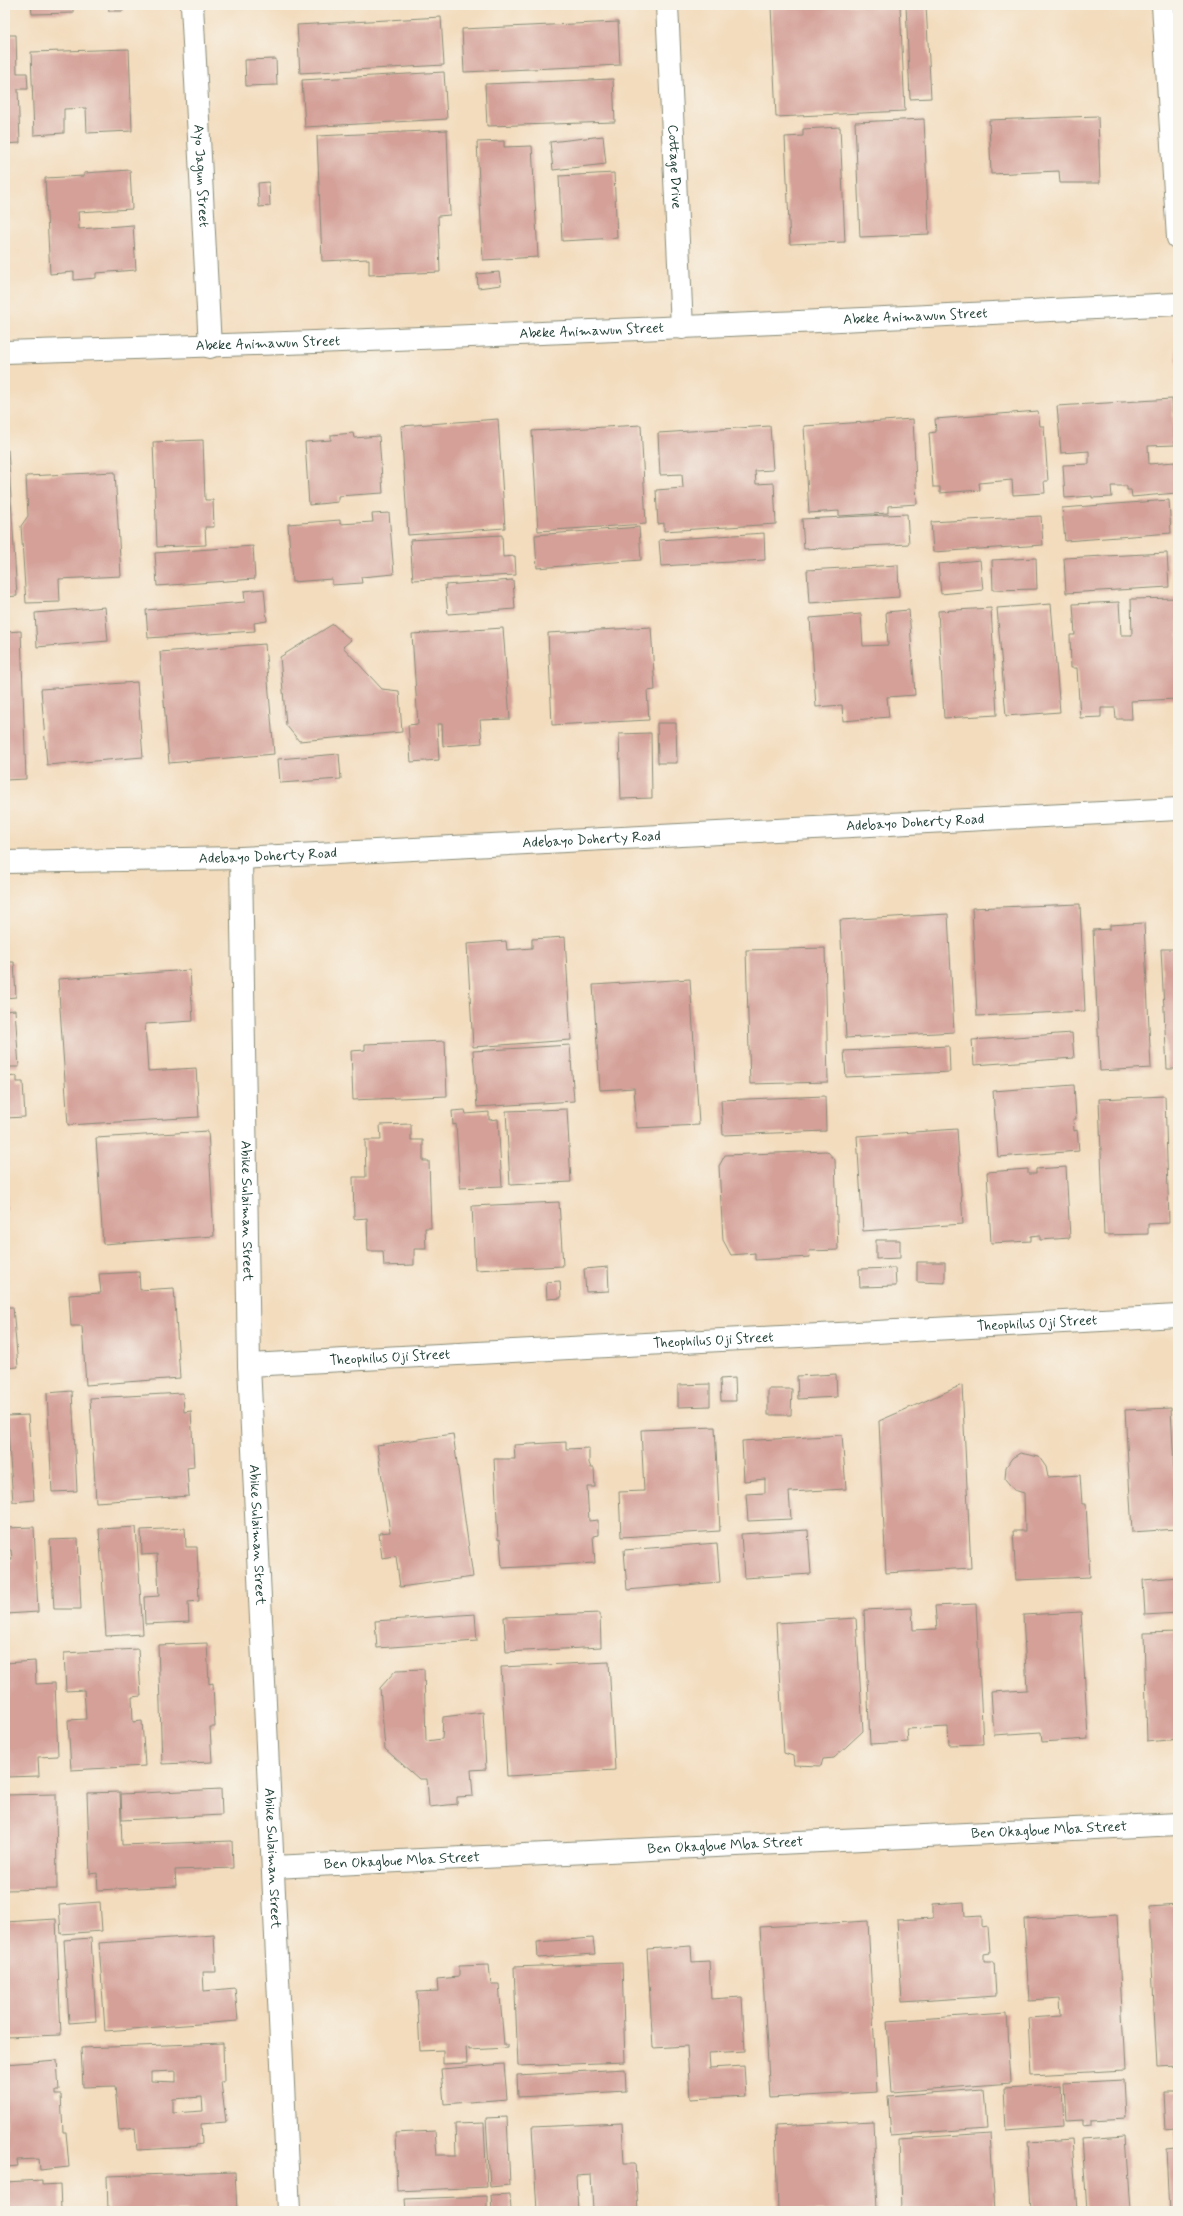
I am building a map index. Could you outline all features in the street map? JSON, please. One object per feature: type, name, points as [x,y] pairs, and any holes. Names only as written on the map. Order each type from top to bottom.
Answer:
[{"type":"street","name":"Ayo Jagun Street","points":[[192,5],[210,347]]},
{"type":"street","name":"Cottage Drive","points":[[668,5],[682,328]]},
{"type":"street","points":[[1163,5],[1178,238]]},
{"type":"street","name":"Abeke Animawun Street","points":[[5,352],[210,347],[682,328],[1178,304]]},
{"type":"street","name":"Adebayo Doherty Road","points":[[5,862],[241,858],[1178,809]]},
{"type":"street","name":"Abike Sulaiman Street","points":[[241,858],[249,1365],[289,2211]]},
{"type":"street","name":"Theophilus Oji Street","points":[[249,1365],[1178,1316]]},
{"type":"street","name":"Ben Okagbue Mba Street","points":[[273,1867],[1178,1824]]},
{"type":"building","points":[[31,5],[73,5],[73,13],[32,14]]},
{"type":"building","points":[[108,5],[123,5],[123,11],[109,11]]},
{"type":"building","points":[[900,5],[905,111],[776,117],[771,6]]},
{"type":"building","points":[[906,5],[926,5],[931,98],[910,99]]},
{"type":"building","points":[[441,17],[444,65],[300,73],[297,25]]},
{"type":"building","points":[[618,22],[620,65],[464,72],[462,29]]},
{"type":"building","points":[[5,35],[16,35],[17,73],[27,73],[28,89],[18,89],[20,143],[5,144]]},
{"type":"building","points":[[129,49],[132,131],[87,133],[86,108],[64,109],[64,133],[34,135],[31,52]]},
{"type":"building","points":[[276,59],[277,85],[246,86],[245,60]]},
{"type":"building","points":[[444,72],[447,119],[305,127],[302,80]]},
{"type":"building","points":[[613,79],[615,122],[487,126],[485,84]]},
{"type":"building","points":[[1098,116],[1100,183],[1060,183],[1059,171],[991,174],[989,120]]},
{"type":"building","points":[[924,119],[929,234],[860,237],[855,122]]},
{"type":"building","points":[[840,127],[845,242],[790,244],[785,137],[803,136],[803,129]]},
{"type":"building","points":[[447,130],[450,215],[438,216],[440,272],[369,275],[369,259],[322,261],[317,136]]},
{"type":"building","points":[[603,136],[606,164],[553,170],[550,142]]},
{"type":"building","points":[[504,141],[504,147],[532,146],[538,257],[483,260],[477,142]]},
{"type":"building","points":[[130,170],[132,209],[78,212],[79,229],[133,225],[136,270],[96,273],[96,278],[74,280],[74,272],[50,274],[45,178],[84,176],[84,173]]},
{"type":"building","points":[[614,173],[617,238],[562,241],[559,176]]},
{"type":"building","points":[[269,182],[270,206],[259,207],[258,183]]},
{"type":"building","points":[[6,218],[7,232],[5,232]]},
{"type":"building","points":[[499,272],[501,285],[478,288],[477,274]]},
{"type":"building","points":[[1176,347],[1178,347],[1178,364],[1177,364]]},
{"type":"building","points":[[1172,399],[1175,445],[1148,446],[1149,464],[1175,462],[1176,493],[1132,497],[1131,490],[1127,490],[1127,486],[1111,486],[1112,497],[1092,498],[1092,496],[1065,498],[1063,465],[1089,464],[1089,451],[1061,453],[1057,406]]},
{"type":"building","points":[[1038,411],[1040,426],[1044,426],[1048,481],[1044,481],[1045,493],[1013,495],[1012,480],[979,483],[980,490],[940,493],[940,487],[933,487],[929,433],[936,432],[935,419]]},
{"type":"building","points":[[498,419],[505,528],[408,535],[401,426]]},
{"type":"building","points":[[913,419],[917,504],[888,506],[888,513],[839,516],[839,511],[809,513],[804,426]]},
{"type":"building","points":[[641,425],[646,524],[538,531],[532,431]]},
{"type":"building","points":[[770,426],[773,470],[755,471],[756,484],[774,483],[776,524],[664,531],[664,523],[658,524],[656,490],[683,488],[682,474],[660,475],[658,433]]},
{"type":"building","points":[[353,433],[354,438],[379,436],[383,493],[338,496],[338,502],[309,505],[305,442],[331,440],[331,435]]},
{"type":"building","points":[[203,440],[205,500],[213,500],[214,527],[205,527],[206,545],[157,547],[153,442]]},
{"type":"building","points":[[5,450],[8,450],[17,596],[5,597]]},
{"type":"building","points":[[115,472],[121,576],[59,579],[60,602],[26,603],[21,526],[28,516],[26,476]]},
{"type":"building","points":[[1169,500],[1171,533],[1065,541],[1062,508]]},
{"type":"building","points":[[389,513],[394,574],[361,577],[362,583],[332,585],[332,579],[292,582],[288,524],[340,520],[340,524],[373,522],[372,514]]},
{"type":"building","points":[[907,514],[909,544],[804,549],[802,519]]},
{"type":"building","points":[[1041,516],[1043,545],[933,552],[931,522]]},
{"type":"building","points":[[639,527],[641,560],[537,568],[535,535]]},
{"type":"building","points":[[764,533],[765,560],[661,566],[659,540]]},
{"type":"building","points":[[502,535],[503,557],[515,556],[516,575],[413,580],[410,540]]},
{"type":"building","points":[[253,546],[255,579],[157,586],[155,553]]},
{"type":"building","points":[[1167,553],[1169,587],[1066,593],[1064,558]]},
{"type":"building","points":[[1036,558],[1037,589],[993,590],[992,560]]},
{"type":"building","points":[[980,560],[983,590],[941,594],[938,564]]},
{"type":"building","points":[[898,565],[899,597],[809,603],[807,570]]},
{"type":"building","points":[[513,580],[515,609],[448,614],[445,585]]},
{"type":"building","points":[[264,589],[267,621],[254,623],[255,631],[148,638],[146,610],[245,602],[244,591]]},
{"type":"building","points":[[1178,598],[1178,699],[1131,701],[1132,719],[1116,719],[1115,708],[1101,708],[1101,717],[1080,718],[1077,668],[1071,668],[1070,635],[1075,635],[1073,604],[1119,602],[1121,635],[1132,635],[1131,599]]},
{"type":"building","points":[[1051,604],[1060,712],[1006,716],[997,608]]},
{"type":"building","points":[[105,607],[108,641],[37,647],[35,613]]},
{"type":"building","points":[[991,608],[997,715],[944,718],[938,611]]},
{"type":"building","points":[[909,610],[915,695],[887,697],[889,717],[843,721],[842,705],[816,707],[810,618],[861,614],[863,646],[888,645],[886,612]]},
{"type":"building","points":[[333,624],[351,640],[343,647],[382,689],[399,691],[402,732],[299,741],[286,725],[280,657]]},
{"type":"building","points":[[651,627],[655,690],[647,691],[649,720],[552,725],[548,633]]},
{"type":"building","points":[[503,628],[510,719],[480,720],[482,743],[443,746],[442,724],[437,724],[439,760],[411,762],[408,725],[418,724],[412,634]]},
{"type":"building","points":[[21,631],[26,779],[5,780],[5,632]]},
{"type":"building","points":[[265,644],[274,754],[169,763],[160,652]]},
{"type":"building","points":[[137,682],[143,757],[47,765],[41,689]]},
{"type":"building","points":[[657,723],[676,723],[677,763],[658,763]]},
{"type":"building","points":[[651,733],[652,798],[621,799],[619,734]]},
{"type":"building","points":[[339,754],[341,779],[280,783],[278,759]]},
{"type":"building","points":[[1080,904],[1085,1011],[977,1016],[972,908]]},
{"type":"building","points":[[948,914],[954,1032],[846,1038],[840,920]]},
{"type":"building","points":[[1144,923],[1151,1068],[1100,1071],[1093,930],[1110,929],[1110,925]]},
{"type":"building","points":[[565,937],[571,1040],[473,1047],[467,944],[506,941],[507,950],[532,948],[532,939]]},
{"type":"building","points":[[825,948],[828,1082],[750,1084],[746,950]]},
{"type":"building","points":[[1161,949],[1178,949],[1178,1069],[1167,1069]]},
{"type":"building","points":[[5,962],[14,962],[16,997],[5,998]]},
{"type":"building","points":[[190,970],[193,1021],[145,1024],[148,1071],[196,1068],[199,1117],[68,1125],[58,979]]},
{"type":"building","points":[[690,979],[699,1125],[637,1128],[634,1088],[600,1090],[593,985]]},
{"type":"building","points":[[15,1010],[19,1067],[5,1067],[5,1011]]},
{"type":"building","points":[[1072,1033],[1074,1058],[974,1065],[972,1040]]},
{"type":"building","points":[[445,1041],[447,1096],[353,1100],[351,1051],[365,1050],[365,1044]]},
{"type":"building","points":[[570,1045],[574,1101],[477,1107],[473,1051]]},
{"type":"building","points":[[949,1046],[950,1072],[846,1077],[844,1051]]},
{"type":"building","points":[[17,1076],[17,1082],[23,1082],[25,1117],[5,1118],[5,1077]]},
{"type":"building","points":[[1074,1085],[1076,1119],[1073,1119],[1074,1131],[1077,1130],[1079,1151],[998,1157],[993,1091]]},
{"type":"building","points":[[825,1096],[826,1131],[723,1135],[721,1100]]},
{"type":"building","points":[[1165,1096],[1169,1223],[1148,1224],[1148,1234],[1104,1235],[1099,1099]]},
{"type":"building","points":[[567,1109],[571,1182],[510,1185],[506,1111]]},
{"type":"building","points":[[465,1110],[466,1114],[489,1112],[489,1120],[498,1119],[502,1186],[460,1188],[456,1124],[453,1125],[452,1111]]},
{"type":"building","points":[[411,1124],[411,1140],[423,1140],[423,1161],[429,1161],[431,1228],[425,1228],[426,1249],[414,1249],[414,1265],[384,1266],[383,1251],[368,1251],[367,1218],[354,1219],[353,1177],[366,1177],[365,1140],[381,1140],[380,1125]]},
{"type":"building","points":[[957,1129],[963,1224],[863,1231],[857,1136]]},
{"type":"building","points":[[208,1131],[214,1236],[103,1244],[96,1138]]},
{"type":"building","points":[[827,1151],[835,1160],[838,1250],[809,1251],[810,1257],[755,1260],[755,1253],[731,1255],[723,1240],[719,1166],[725,1155]]},
{"type":"building","points":[[1066,1167],[1070,1238],[1040,1240],[1040,1235],[1031,1236],[1031,1241],[991,1243],[987,1172],[1028,1169],[1028,1174],[1036,1174],[1036,1169]]},
{"type":"building","points":[[6,1180],[7,1209],[5,1209]]},
{"type":"building","points":[[559,1202],[563,1266],[475,1270],[472,1206]]},
{"type":"building","points":[[876,1240],[900,1240],[900,1258],[876,1259]]},
{"type":"building","points":[[917,1262],[945,1262],[945,1283],[917,1282]]},
{"type":"building","points":[[608,1267],[609,1291],[586,1292],[584,1269]]},
{"type":"building","points":[[895,1268],[896,1286],[860,1287],[859,1269]]},
{"type":"building","points":[[139,1272],[140,1290],[174,1288],[180,1378],[86,1385],[82,1326],[71,1326],[69,1295],[101,1293],[99,1274]]},
{"type":"building","points":[[560,1281],[561,1298],[547,1299],[546,1282]]},
{"type":"building","points":[[5,1307],[13,1307],[18,1367],[5,1368]]},
{"type":"building","points":[[836,1374],[837,1397],[798,1399],[797,1376]]},
{"type":"building","points":[[735,1378],[736,1401],[721,1401],[720,1379]]},
{"type":"building","points":[[710,1384],[710,1406],[678,1407],[678,1385]]},
{"type":"building","points":[[962,1385],[971,1568],[886,1573],[879,1421]]},
{"type":"building","points":[[768,1389],[792,1389],[791,1415],[768,1415]]},
{"type":"building","points":[[72,1391],[77,1491],[52,1492],[47,1393]]},
{"type":"building","points":[[183,1393],[184,1412],[191,1411],[194,1467],[187,1468],[189,1496],[96,1502],[90,1398]]},
{"type":"building","points":[[1171,1408],[1177,1529],[1132,1532],[1125,1410]]},
{"type":"building","points":[[28,1415],[34,1500],[13,1502],[7,1416]]},
{"type":"building","points":[[715,1427],[720,1531],[621,1537],[619,1492],[644,1491],[641,1430]]},
{"type":"building","points":[[453,1434],[473,1577],[400,1587],[396,1556],[382,1558],[379,1533],[390,1532],[377,1445]]},
{"type":"building","points":[[842,1435],[846,1489],[789,1492],[791,1519],[748,1521],[746,1494],[765,1493],[765,1479],[744,1481],[742,1441]]},
{"type":"building","points":[[566,1442],[566,1449],[589,1448],[589,1463],[591,1468],[594,1468],[595,1487],[587,1487],[589,1521],[598,1520],[598,1535],[593,1536],[595,1563],[502,1568],[500,1539],[498,1540],[494,1459],[515,1459],[514,1445]]},
{"type":"building","points":[[1020,1453],[1039,1457],[1046,1467],[1048,1477],[1080,1475],[1082,1504],[1086,1504],[1090,1577],[1016,1580],[1013,1531],[1025,1531],[1024,1493],[1014,1490],[1005,1479],[1006,1467],[1012,1458]]},
{"type":"building","points":[[34,1527],[38,1612],[6,1614],[5,1561],[12,1560],[11,1550],[5,1550],[5,1528]]},
{"type":"building","points":[[136,1527],[143,1634],[106,1636],[99,1529]]},
{"type":"building","points":[[185,1528],[186,1547],[197,1547],[199,1601],[188,1602],[189,1622],[145,1624],[144,1597],[159,1596],[157,1554],[142,1555],[141,1530]]},
{"type":"building","points":[[808,1530],[811,1574],[744,1578],[741,1534]]},
{"type":"building","points":[[78,1539],[81,1609],[54,1609],[50,1540]]},
{"type":"building","points":[[717,1543],[720,1582],[627,1590],[624,1550]]},
{"type":"building","points":[[1178,1577],[1178,1613],[1145,1615],[1143,1580]]},
{"type":"building","points":[[976,1604],[983,1744],[949,1745],[948,1727],[907,1729],[908,1742],[870,1744],[864,1610],[912,1608],[913,1630],[937,1629],[935,1606]]},
{"type":"building","points":[[1081,1612],[1088,1739],[1042,1742],[1041,1732],[994,1735],[991,1692],[1027,1690],[1023,1615]]},
{"type":"building","points":[[600,1613],[601,1647],[506,1652],[504,1617]]},
{"type":"building","points":[[475,1614],[477,1641],[377,1648],[375,1621]]},
{"type":"building","points":[[856,1618],[863,1731],[834,1758],[823,1759],[821,1766],[794,1765],[793,1756],[784,1753],[776,1623]]},
{"type":"building","points":[[1178,1632],[1178,1739],[1147,1742],[1144,1633]]},
{"type":"building","points":[[207,1643],[209,1684],[213,1683],[215,1727],[210,1727],[212,1762],[162,1764],[158,1645]]},
{"type":"building","points":[[138,1649],[141,1696],[132,1697],[133,1722],[142,1721],[145,1766],[71,1770],[68,1720],[86,1719],[84,1690],[66,1691],[64,1653]]},
{"type":"building","points":[[35,1661],[36,1684],[55,1683],[58,1756],[38,1757],[39,1776],[6,1777],[5,1663]]},
{"type":"building","points":[[609,1662],[615,1770],[507,1776],[501,1667]]},
{"type":"building","points":[[424,1669],[426,1741],[442,1739],[443,1717],[483,1712],[486,1769],[471,1770],[473,1796],[457,1797],[457,1804],[429,1807],[427,1779],[419,1779],[385,1749],[380,1688],[396,1670]]},
{"type":"building","points":[[221,1789],[222,1815],[122,1820],[121,1794]]},
{"type":"building","points":[[120,1792],[122,1845],[232,1841],[233,1868],[175,1870],[176,1886],[98,1890],[97,1873],[90,1874],[87,1793]]},
{"type":"building","points":[[56,1794],[57,1889],[5,1890],[5,1795]]},
{"type":"building","points":[[100,1902],[102,1931],[61,1934],[59,1905]]},
{"type":"building","points":[[964,1902],[965,1917],[982,1916],[982,1928],[988,1927],[990,1953],[984,1954],[984,1962],[994,1962],[996,1996],[902,2002],[897,1920],[933,1918],[933,1904]]},
{"type":"building","points":[[1178,1905],[1178,2066],[1157,2067],[1149,1907]]},
{"type":"building","points":[[1117,1914],[1125,2070],[1031,2075],[1028,2018],[1061,2016],[1060,1998],[1029,2000],[1024,1919]]},
{"type":"building","points":[[56,1919],[61,2035],[5,2037],[5,1922]]},
{"type":"building","points":[[868,1921],[877,2092],[770,2098],[760,1927]]},
{"type":"building","points":[[214,1935],[216,1972],[203,1972],[204,1991],[235,1988],[238,2021],[105,2031],[99,1943]]},
{"type":"building","points":[[91,1938],[96,2021],[69,2023],[64,1940]]},
{"type":"building","points":[[593,1938],[595,1954],[538,1958],[537,1942]]},
{"type":"building","points":[[691,1946],[692,1962],[709,1961],[711,1999],[742,1997],[745,2051],[709,2053],[710,2068],[744,2066],[746,2096],[690,2099],[687,2046],[653,2048],[647,1949]]},
{"type":"building","points":[[622,1963],[625,2062],[518,2066],[514,1967]]},
{"type":"building","points":[[489,1965],[491,1984],[499,1984],[504,2045],[507,2045],[507,2048],[469,2050],[469,2048],[466,2047],[467,2063],[443,2064],[443,2050],[420,2051],[417,1992],[438,1991],[437,1979],[459,1977],[459,1966]]},
{"type":"building","points":[[1007,2013],[1011,2083],[892,2092],[887,2021]]},
{"type":"building","points":[[223,2043],[224,2082],[221,2082],[226,2122],[201,2124],[202,2144],[196,2145],[196,2147],[137,2150],[135,2128],[119,2130],[115,2086],[83,2087],[81,2048]],"holes":[[[176,2071],[176,2082],[151,2081],[151,2072]],[[202,2097],[203,2111],[173,2113],[173,2099]]]},
{"type":"building","points":[[57,2060],[59,2091],[55,2091],[55,2095],[61,2095],[63,2132],[66,2132],[69,2167],[40,2170],[39,2159],[17,2160],[18,2166],[6,2167],[5,2064]]},
{"type":"building","points":[[504,2064],[507,2099],[444,2104],[441,2069]]},
{"type":"building","points":[[625,2069],[626,2091],[518,2097],[517,2075]]},
{"type":"building","points":[[1124,2080],[1126,2118],[1091,2120],[1091,2125],[1083,2126],[1083,2120],[1065,2121],[1063,2083]]},
{"type":"building","points":[[1060,2085],[1062,2126],[1006,2130],[1004,2088]]},
{"type":"building","points":[[983,2089],[986,2128],[891,2135],[888,2096]]},
{"type":"building","points":[[1163,2091],[1178,2091],[1178,2211],[1170,2211],[1167,2151],[1176,2150],[1175,2129],[1165,2130]]},
{"type":"building","points":[[507,2117],[510,2185],[490,2187],[486,2118]]},
{"type":"building","points":[[873,2121],[877,2211],[778,2211],[775,2126]]},
{"type":"building","points":[[484,2123],[487,2187],[397,2191],[395,2133],[435,2131],[437,2155],[456,2155],[455,2124]]},
{"type":"building","points":[[622,2123],[624,2163],[635,2163],[638,2211],[593,2211],[591,2175],[576,2176],[578,2211],[537,2211],[532,2127]]},
{"type":"building","points":[[990,2133],[995,2211],[901,2211],[899,2139]]},
{"type":"building","points":[[1125,2136],[1130,2211],[1087,2211],[1082,2139]]},
{"type":"building","points":[[1072,2139],[1077,2211],[1032,2211],[1028,2142]]},
{"type":"building","points":[[235,2172],[237,2211],[108,2211],[107,2176]]},
{"type":"building","points":[[42,2180],[42,2185],[60,2184],[61,2211],[5,2211],[5,2182]]},
{"type":"building","points":[[510,2194],[511,2211],[492,2211],[491,2195]]},
{"type":"building","points":[[487,2196],[487,2211],[406,2211],[405,2199]]}]
